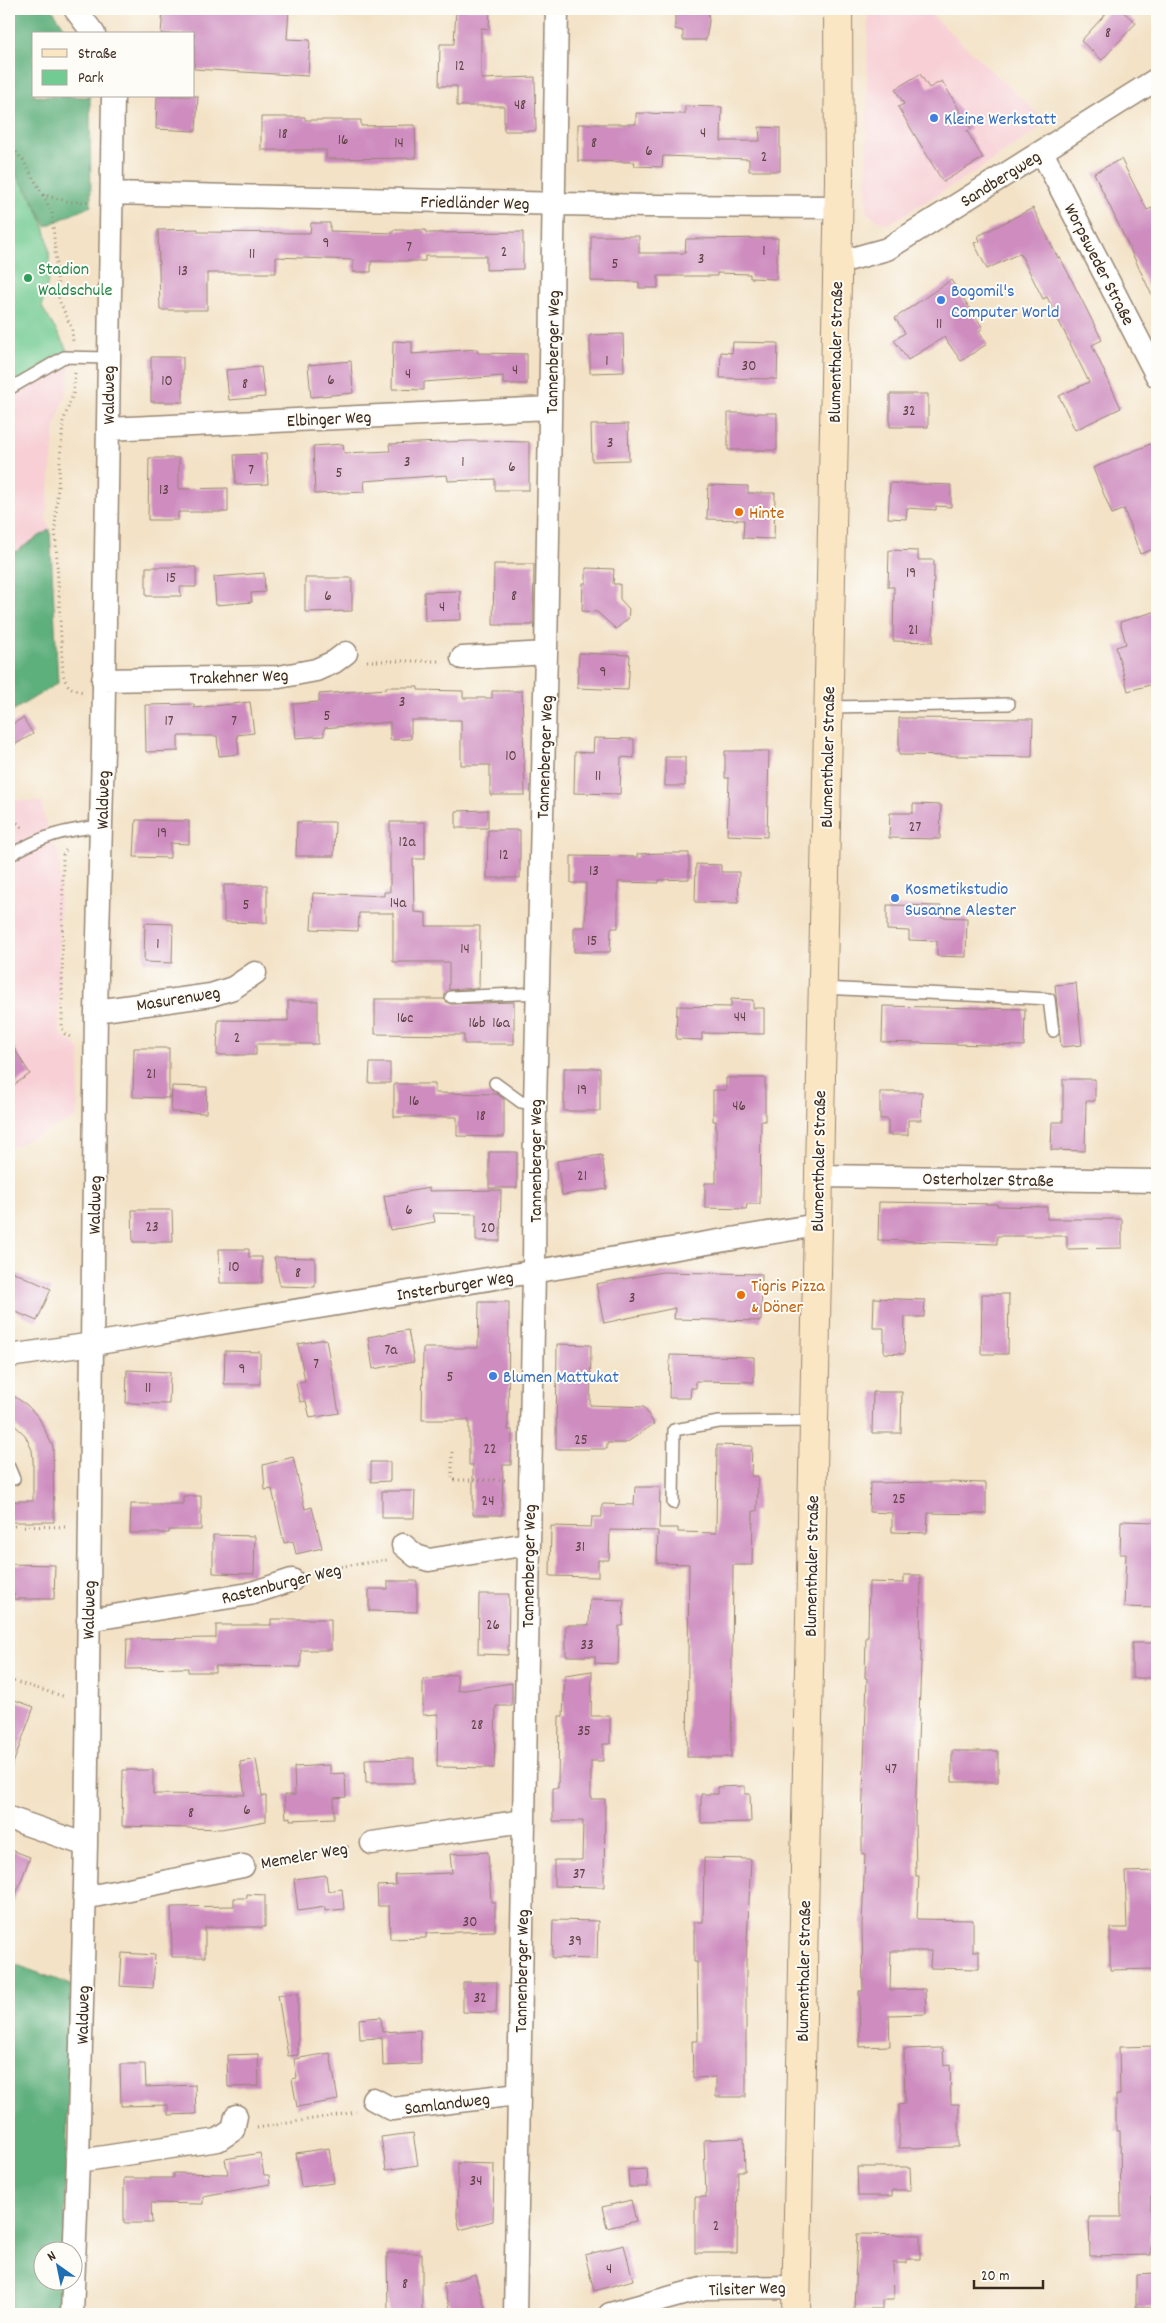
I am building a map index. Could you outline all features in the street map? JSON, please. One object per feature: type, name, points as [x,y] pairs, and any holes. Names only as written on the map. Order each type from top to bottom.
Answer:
[{"type":"main road","name":"Blumenthaler Straße","points":[[796,2314],[837,263],[838,9]]},
{"type":"street","points":[[75,9],[92,32]]},
{"type":"street","name":"Tannenberger Weg","points":[[515,2314],[534,1272],[535,1104],[546,653],[557,9]]},
{"type":"street","name":"Sandbergweg","points":[[837,263],[886,249],[1157,79]]},
{"type":"street","name":"Waldweg","points":[[72,2314],[86,1845],[88,1620],[91,1527],[96,1010],[95,686],[108,429],[113,98]]},
{"type":"street","name":"Worpsweder Straße","points":[[1042,152],[1157,376]]},
{"type":"street","name":"Friedländer Weg","points":[[112,197],[164,187],[555,204],[838,207]]},
{"type":"street","name":"Elbinger Weg","points":[[108,429],[550,408]]},
{"type":"street","name":"Trakehner Weg","points":[[95,686],[279,676],[316,670],[334,662],[346,652]]},
{"type":"street","points":[[462,658],[546,653]]},
{"type":"street","name":"Masurenweg","points":[[96,1010],[211,995],[233,988],[255,973]]},
{"type":"street","name":"Osterholzer Straße","points":[[818,1176],[1157,1181]]},
{"type":"street","name":"Insterburger Weg","points":[[9,1356],[93,1344],[818,1225]]},
{"type":"street","points":[[410,1551],[429,1560],[528,1544]]},
{"type":"street","name":"Rastenburger Weg","points":[[88,1620],[249,1594],[292,1580]]},
{"type":"street","points":[[9,1818],[86,1845]]},
{"type":"street","name":"Memeler Weg","points":[[372,1843],[524,1821]]},
{"type":"street","name":"Memeler Weg","points":[[84,1898],[243,1866]]},
{"type":"street","name":"Samlandweg","points":[[373,2099],[392,2109],[518,2094]]},
{"type":"street","points":[[78,2161],[218,2140],[235,2123]]},
{"type":"street","name":"Tilsiter Weg","points":[[610,2314],[704,2288],[797,2287]]},
{"type":"lane","points":[[9,388],[64,357],[108,358]]},
{"type":"lane","points":[[828,707],[1010,704]]},
{"type":"lane","points":[[9,856],[43,837],[70,829],[94,826]]},
{"type":"lane","points":[[822,988],[1049,999],[1053,1031]]},
{"type":"lane","points":[[451,997],[538,993]]},
{"type":"lane","points":[[495,1083],[521,1102],[535,1104]]},
{"type":"lane","points":[[673,1503],[674,1430],[719,1422],[814,1421]]},
{"type":"lane","points":[[9,1467],[14,1479]]},
{"type":"path","points":[[9,145],[23,160],[52,212],[59,300],[72,329],[74,358],[73,394],[63,422],[56,525],[63,674],[66,685],[70,689],[95,686]]},
{"type":"path","points":[[43,195],[71,202],[112,197]]},
{"type":"path","points":[[346,652],[366,661],[436,662],[462,658]]},
{"type":"path","points":[[80,1044],[65,1034],[62,1028],[63,855],[70,847],[84,843],[94,826]]},
{"type":"path","points":[[452,1452],[452,1480],[530,1480]]},
{"type":"path","points":[[9,1526],[91,1527]]},
{"type":"path","name":"Rastenburger Weg","points":[[292,1580],[330,1568],[410,1551]]},
{"type":"path","points":[[9,1680],[87,1704]]},
{"type":"path","name":"Memeler Weg","points":[[243,1866],[372,1843]]},
{"type":"path","points":[[235,2123],[257,2128],[354,2114],[373,2099]]},
{"type":"shaded area","points":[[868,9],[925,9],[1048,123],[981,168],[889,224],[880,222],[866,212]]},
{"type":"shaded area","points":[[70,362],[69,383],[55,427],[46,518],[50,529],[9,556],[9,398]]},
{"type":"shaded area","points":[[16,800],[42,802],[44,818],[60,858],[59,1030],[63,1036],[75,1044],[80,1053],[77,1117],[9,1149],[9,802]]},
{"type":"green space","points":[[9,9],[52,9],[68,32],[32,32],[32,98],[90,98],[91,206],[46,226],[29,192],[9,165]]},
{"type":"green space","name":"Stadion Waldschule","points":[[9,165],[33,201],[44,227],[48,241],[49,270],[42,307],[66,347],[70,362],[9,398]]},
{"type":"green space","points":[[50,529],[58,683],[9,713],[9,556]]},
{"type":"green space","points":[[9,1962],[71,1985],[64,2240],[32,2240],[32,2290],[64,2290],[63,2314],[9,2314]]},
{"type":"building","points":[[163,9],[289,9],[287,39],[310,40],[308,76],[195,69],[195,32],[161,32]]},
{"type":"building","points":[[456,9],[490,9],[489,29],[481,28],[481,79],[535,77],[536,131],[504,131],[504,106],[457,106],[457,86],[439,86],[440,44],[454,44]]},
{"type":"building","points":[[1110,9],[1120,9],[1136,23],[1102,60],[1081,41]]},
{"type":"building","points":[[675,10],[708,12],[709,21],[706,40],[683,40],[683,31],[675,29]]},
{"type":"building","name":"Kleine Werkstatt","points":[[920,74],[929,88],[942,81],[971,129],[967,131],[983,158],[943,182],[898,107],[904,104],[895,89]]},
{"type":"building","points":[[195,96],[198,96],[196,131],[156,129],[157,98],[195,98]]},
{"type":"building","points":[[685,106],[722,107],[721,141],[760,141],[759,127],[780,128],[780,171],[749,171],[749,159],[663,156],[662,167],[634,166],[635,162],[578,161],[578,124],[636,124],[636,113],[685,114]]},
{"type":"building","points":[[261,117],[305,117],[305,120],[361,120],[361,126],[415,125],[416,158],[326,159],[326,150],[261,150]]},
{"type":"building","points":[[1121,159],[1147,210],[1152,208],[1157,219],[1157,306],[1094,173]]},
{"type":"building","points":[[1033,208],[1102,340],[1092,345],[1121,408],[1075,430],[1059,396],[1089,382],[1047,297],[1043,299],[1020,253],[987,269],[974,243],[980,241],[978,236]]},
{"type":"building","points":[[311,223],[330,223],[330,231],[393,233],[393,230],[426,230],[426,233],[523,232],[523,269],[486,270],[486,256],[425,256],[425,261],[371,261],[371,272],[353,272],[353,260],[276,257],[276,273],[207,273],[207,310],[160,310],[158,230],[198,229],[198,232],[310,233]]},
{"type":"building","points":[[591,236],[639,236],[639,253],[685,253],[686,239],[778,238],[776,279],[750,278],[750,274],[717,273],[717,276],[658,276],[658,288],[639,288],[639,282],[591,281]]},
{"type":"building","points":[[951,280],[983,328],[979,331],[987,344],[961,361],[944,337],[908,360],[894,340],[905,333],[895,318]]},
{"type":"building","points":[[623,334],[624,372],[590,373],[590,335]]},
{"type":"building","points":[[393,341],[412,342],[412,354],[477,349],[478,353],[527,354],[527,384],[503,384],[503,376],[424,382],[424,390],[392,389]]},
{"type":"building","points":[[733,342],[778,343],[777,379],[720,378],[721,352],[732,353]]},
{"type":"building","points":[[151,357],[183,357],[183,402],[151,402]]},
{"type":"building","points":[[351,361],[353,393],[311,397],[308,365]]},
{"type":"building","points":[[261,367],[265,397],[229,400],[226,370]]},
{"type":"building","points":[[890,394],[928,394],[928,427],[890,427]]},
{"type":"building","points":[[728,413],[777,413],[777,450],[728,450]]},
{"type":"building","points":[[628,424],[629,460],[592,461],[591,425]]},
{"type":"building","points":[[471,441],[529,442],[529,490],[495,490],[495,479],[448,481],[447,475],[364,481],[365,492],[315,494],[313,446],[343,444],[344,453],[390,451],[389,444]]},
{"type":"building","points":[[1153,443],[1157,453],[1157,548],[1140,554],[1124,509],[1112,514],[1093,468]]},
{"type":"building","points":[[266,454],[268,484],[236,485],[234,455]]},
{"type":"building","points":[[149,458],[179,458],[179,489],[228,488],[228,512],[178,512],[178,520],[148,520]]},
{"type":"building","points":[[890,483],[951,485],[951,507],[936,506],[936,510],[907,508],[906,519],[888,518]]},
{"type":"building","points":[[708,485],[748,486],[748,493],[775,493],[774,539],[743,538],[744,520],[707,519]]},
{"type":"building","points":[[889,550],[918,551],[918,560],[934,560],[933,642],[893,641],[894,587],[888,587]]},
{"type":"building","points":[[494,564],[534,564],[533,625],[493,625]]},
{"type":"building","points":[[146,567],[196,567],[196,587],[180,587],[181,596],[146,596]]},
{"type":"building","points":[[586,568],[614,569],[613,584],[620,584],[620,599],[629,609],[628,619],[616,629],[597,612],[582,611],[583,583],[586,583]]},
{"type":"building","points":[[264,573],[265,592],[251,593],[252,602],[216,605],[214,577]]},
{"type":"building","points":[[305,578],[352,578],[352,611],[305,612]]},
{"type":"building","points":[[460,591],[461,620],[425,621],[424,592]]},
{"type":"building","points":[[1157,611],[1157,683],[1128,691],[1116,647],[1126,644],[1120,622]]},
{"type":"building","points":[[579,653],[630,655],[628,690],[577,688]]},
{"type":"building","points":[[386,687],[418,687],[418,690],[463,691],[463,698],[492,698],[492,691],[522,691],[525,795],[490,795],[490,765],[461,765],[461,720],[411,720],[411,739],[390,740],[390,722],[324,728],[324,736],[296,738],[293,704],[319,702],[319,694],[386,689]]},
{"type":"building","points":[[250,702],[254,733],[237,735],[239,754],[219,756],[217,736],[178,736],[178,751],[146,752],[145,705],[194,704],[194,708]]},
{"type":"building","points":[[23,718],[33,734],[9,748],[9,726]]},
{"type":"building","points":[[899,718],[1033,719],[1032,757],[899,755]]},
{"type":"building","points":[[594,738],[634,739],[634,758],[621,757],[620,794],[574,793],[575,752],[593,753]]},
{"type":"building","points":[[725,751],[769,751],[767,837],[727,835],[729,778],[725,778]]},
{"type":"building","points":[[665,757],[685,757],[685,786],[665,786]]},
{"type":"building","points":[[913,804],[941,805],[940,839],[889,838],[890,813],[913,813]]},
{"type":"building","points":[[488,810],[488,828],[456,828],[456,811]]},
{"type":"building","points":[[136,820],[189,821],[189,844],[170,843],[170,858],[134,857]]},
{"type":"building","points":[[297,822],[335,822],[334,856],[296,856]]},
{"type":"building","points":[[390,822],[425,822],[425,859],[413,859],[414,912],[426,913],[426,926],[480,926],[479,988],[449,990],[449,962],[393,962],[393,913],[359,913],[358,931],[311,929],[313,893],[384,896],[384,892],[390,892]]},
{"type":"building","points":[[488,830],[520,830],[520,878],[487,878]]},
{"type":"building","points":[[689,853],[689,879],[659,880],[659,883],[618,882],[618,928],[611,928],[610,952],[574,952],[574,927],[585,927],[586,883],[571,883],[571,856],[637,857],[637,854]]},
{"type":"building","points":[[696,864],[721,865],[721,872],[739,872],[738,903],[695,902]]},
{"type":"building","points":[[224,885],[267,885],[267,923],[224,922]]},
{"type":"building","points":[[887,905],[941,906],[941,917],[967,918],[966,957],[937,956],[937,941],[909,940],[909,931],[887,930]]},
{"type":"building","points":[[145,923],[173,924],[172,963],[144,962]]},
{"type":"building","points":[[1076,983],[1082,1045],[1061,1047],[1055,985]]},
{"type":"building","points":[[375,999],[444,999],[451,1004],[514,1002],[514,1044],[464,1044],[464,1035],[375,1034]]},
{"type":"building","points":[[731,999],[753,1000],[753,1008],[764,1008],[764,1034],[702,1033],[702,1040],[676,1039],[677,1006],[731,1007]]},
{"type":"building","points":[[288,1001],[318,1001],[318,1044],[256,1044],[256,1055],[217,1055],[218,1020],[288,1021]]},
{"type":"building","points":[[883,1006],[1025,1009],[1024,1046],[882,1042]]},
{"type":"building","points":[[9,1040],[30,1074],[9,1088]]},
{"type":"building","points":[[134,1048],[169,1048],[169,1098],[133,1097]]},
{"type":"building","points":[[370,1063],[390,1063],[390,1083],[369,1083]]},
{"type":"building","points":[[564,1068],[600,1068],[600,1111],[564,1111]]},
{"type":"building","points":[[726,1078],[765,1078],[765,1121],[761,1121],[760,1204],[747,1204],[746,1209],[705,1208],[705,1183],[716,1183],[716,1121],[713,1121],[713,1090],[726,1090]]},
{"type":"building","points":[[1063,1079],[1095,1079],[1095,1101],[1086,1101],[1085,1151],[1051,1150],[1052,1122],[1063,1122]]},
{"type":"building","points":[[394,1084],[435,1084],[435,1093],[497,1094],[504,1099],[504,1137],[457,1136],[457,1117],[394,1117]]},
{"type":"building","points":[[172,1086],[207,1087],[206,1113],[171,1112]]},
{"type":"building","points":[[880,1092],[922,1092],[921,1120],[908,1120],[908,1135],[888,1135],[888,1119],[880,1119]]},
{"type":"building","points":[[489,1152],[517,1152],[517,1188],[489,1188]]},
{"type":"building","points":[[602,1155],[607,1189],[562,1195],[557,1161]]},
{"type":"building","points":[[429,1188],[429,1191],[501,1190],[500,1241],[476,1241],[476,1214],[433,1213],[435,1222],[390,1230],[384,1196]]},
{"type":"building","points":[[879,1202],[997,1204],[997,1206],[1047,1207],[1047,1219],[1122,1219],[1122,1248],[1067,1249],[1067,1236],[997,1236],[997,1244],[878,1240]]},
{"type":"building","points":[[132,1210],[172,1210],[173,1242],[133,1242]]},
{"type":"building","points":[[219,1249],[249,1249],[249,1257],[262,1257],[262,1283],[220,1283]]},
{"type":"building","points":[[274,1257],[315,1258],[315,1287],[280,1286]]},
{"type":"building","points":[[9,1270],[51,1289],[37,1321],[9,1309]]},
{"type":"building","points":[[662,1272],[762,1274],[761,1321],[674,1319],[675,1308],[604,1323],[596,1284]]},
{"type":"building","points":[[982,1294],[1009,1294],[1008,1354],[981,1354]]},
{"type":"building","points":[[874,1298],[925,1300],[924,1317],[905,1317],[904,1354],[884,1353],[884,1328],[873,1328]]},
{"type":"building","points":[[479,1302],[509,1302],[508,1430],[512,1430],[511,1465],[503,1465],[502,1515],[473,1515],[473,1465],[469,1465],[469,1420],[422,1420],[423,1348],[478,1348]]},
{"type":"building","points":[[408,1330],[414,1362],[373,1369],[368,1337]]},
{"type":"building","points":[[326,1339],[339,1413],[310,1418],[306,1401],[300,1402],[296,1383],[305,1381],[298,1344]]},
{"type":"building","points":[[557,1344],[591,1345],[590,1405],[644,1407],[654,1424],[626,1443],[607,1443],[607,1449],[556,1449]]},
{"type":"building","points":[[225,1351],[260,1352],[260,1384],[224,1384]]},
{"type":"building","points":[[670,1355],[754,1357],[754,1382],[696,1381],[696,1388],[691,1388],[690,1398],[669,1398]]},
{"type":"building","points":[[127,1370],[170,1372],[169,1404],[126,1403]]},
{"type":"building","points":[[873,1392],[902,1392],[901,1433],[872,1433]]},
{"type":"building","points":[[9,1393],[27,1405],[39,1418],[53,1447],[54,1522],[9,1522],[9,1501],[33,1501],[33,1460],[32,1450],[25,1435],[9,1420]]},
{"type":"building","points":[[717,1445],[752,1446],[751,1476],[758,1476],[757,1511],[753,1511],[752,1565],[733,1565],[731,1757],[687,1757],[689,1564],[657,1563],[658,1531],[610,1530],[609,1560],[598,1560],[598,1577],[550,1576],[551,1526],[591,1527],[592,1517],[602,1517],[602,1504],[634,1505],[635,1487],[660,1487],[659,1528],[678,1528],[678,1532],[716,1533]]},
{"type":"building","points":[[293,1457],[305,1509],[312,1507],[322,1548],[296,1554],[293,1541],[284,1543],[272,1489],[265,1490],[263,1465]]},
{"type":"building","points":[[371,1462],[390,1462],[390,1481],[371,1482]]},
{"type":"building","points":[[870,1483],[986,1483],[986,1514],[928,1513],[927,1533],[892,1532],[892,1513],[869,1512]]},
{"type":"building","points":[[382,1491],[415,1491],[414,1518],[382,1518]]},
{"type":"building","points":[[183,1496],[201,1496],[201,1530],[169,1530],[169,1533],[130,1533],[131,1504],[183,1504]]},
{"type":"building","points":[[1121,1521],[1157,1522],[1157,1608],[1124,1607],[1126,1554],[1120,1554]]},
{"type":"building","points":[[213,1535],[255,1536],[254,1574],[213,1573]]},
{"type":"building","points":[[9,1564],[55,1565],[54,1599],[14,1599],[14,1594],[9,1594]]},
{"type":"building","points":[[904,1575],[921,1575],[920,1638],[922,1638],[915,1819],[916,1876],[919,1876],[917,1919],[973,1920],[973,1951],[979,1951],[979,1969],[930,1968],[931,1951],[891,1951],[890,1990],[925,1989],[926,2014],[889,2015],[890,2046],[860,2047],[859,1991],[863,1991],[862,1923],[865,1854],[862,1854],[862,1824],[869,1582],[904,1583]]},
{"type":"building","points":[[388,1581],[417,1581],[417,1612],[369,1611],[369,1589],[388,1589]]},
{"type":"building","points":[[479,1594],[509,1594],[508,1655],[478,1654]]},
{"type":"building","points":[[590,1599],[624,1600],[623,1626],[619,1626],[618,1664],[595,1663],[595,1656],[566,1656],[566,1625],[589,1625]]},
{"type":"building","points":[[271,1619],[331,1619],[331,1650],[301,1650],[301,1667],[215,1666],[215,1672],[188,1672],[188,1668],[126,1669],[127,1639],[216,1638],[216,1625],[271,1625]]},
{"type":"building","points":[[1132,1643],[1157,1643],[1157,1678],[1132,1678]]},
{"type":"building","points":[[592,1671],[591,1716],[610,1716],[610,1744],[603,1744],[603,1761],[591,1761],[591,1799],[605,1799],[604,1887],[554,1886],[554,1860],[582,1860],[583,1821],[553,1821],[553,1788],[558,1788],[559,1716],[563,1716],[565,1675]]},
{"type":"building","points":[[457,1674],[458,1691],[512,1683],[512,1706],[496,1706],[494,1768],[437,1767],[438,1714],[423,1715],[423,1680]]},
{"type":"building","points":[[9,1698],[34,1707],[11,1769],[9,1769]]},
{"type":"building","points":[[952,1751],[998,1751],[998,1782],[952,1782]]},
{"type":"building","points":[[414,1758],[414,1783],[366,1783],[365,1759]]},
{"type":"building","points":[[256,1759],[262,1796],[266,1796],[266,1821],[221,1829],[122,1826],[123,1770],[153,1770],[153,1794],[245,1795],[240,1762]]},
{"type":"building","points":[[330,1765],[330,1774],[345,1773],[346,1797],[334,1798],[334,1818],[290,1820],[290,1817],[286,1818],[284,1795],[295,1795],[294,1767]]},
{"type":"building","points":[[745,1786],[745,1794],[750,1794],[751,1822],[701,1823],[701,1794],[718,1794],[718,1787]]},
{"type":"building","points":[[9,1849],[30,1857],[11,1908],[9,1908]]},
{"type":"building","points":[[488,1852],[491,1902],[495,1902],[495,1931],[426,1933],[426,1938],[390,1939],[389,1906],[378,1906],[377,1886],[396,1885],[395,1875],[452,1873],[450,1854]]},
{"type":"building","points":[[704,1858],[751,1859],[746,1962],[746,2097],[716,2097],[716,2077],[693,2078],[692,2041],[698,2041],[697,1962],[694,1962],[694,1922],[703,1922]]},
{"type":"building","points":[[1157,1871],[1157,1969],[1110,1970],[1110,1928],[1127,1928],[1125,1872]]},
{"type":"building","points":[[326,1875],[328,1891],[342,1889],[344,1909],[325,1911],[325,1907],[298,1911],[294,1879]]},
{"type":"building","points":[[247,1894],[265,1895],[265,1927],[205,1927],[205,1957],[172,1957],[171,1907],[234,1906],[234,1898],[247,1898]]},
{"type":"building","points":[[553,1920],[598,1921],[597,1959],[552,1958]]},
{"type":"building","points":[[122,1953],[155,1955],[153,1988],[120,1986]]},
{"type":"building","points":[[463,1982],[497,1982],[496,2013],[463,2012]]},
{"type":"building","points":[[298,1993],[298,2055],[288,2056],[278,1995]]},
{"type":"building","points":[[381,2017],[382,2032],[420,2030],[421,2064],[383,2066],[382,2038],[360,2039],[359,2019]]},
{"type":"building","points":[[1157,2046],[1157,2197],[1151,2197],[1151,2255],[1090,2256],[1089,2217],[1121,2217],[1120,2131],[1116,2131],[1116,2095],[1120,2095],[1119,2047]]},
{"type":"building","points":[[943,2048],[944,2065],[950,2064],[951,2104],[959,2104],[959,2147],[899,2148],[899,2105],[905,2104],[904,2049]]},
{"type":"building","points":[[330,2053],[338,2100],[297,2107],[292,2079],[297,2078],[294,2059]]},
{"type":"building","points":[[258,2054],[259,2086],[228,2087],[227,2055]]},
{"type":"building","points":[[120,2064],[145,2064],[146,2087],[195,2085],[196,2114],[168,2115],[168,2105],[121,2106]]},
{"type":"building","points":[[413,2133],[418,2165],[386,2170],[381,2137]]},
{"type":"building","points":[[744,2138],[745,2171],[738,2171],[737,2253],[695,2253],[695,2197],[706,2197],[704,2140]]},
{"type":"building","points":[[329,2148],[334,2183],[301,2187],[296,2153]]},
{"type":"building","points":[[260,2153],[264,2175],[269,2175],[270,2184],[203,2196],[203,2204],[151,2203],[152,2223],[124,2223],[124,2178],[173,2178],[173,2173],[228,2174],[225,2159]]},
{"type":"building","points":[[458,2163],[494,2164],[493,2221],[460,2230],[457,2217]]},
{"type":"building","points":[[857,2167],[910,2167],[911,2190],[892,2190],[892,2196],[858,2196]]},
{"type":"building","points":[[647,2169],[648,2187],[629,2187],[628,2170]]},
{"type":"building","points":[[631,2200],[636,2221],[607,2228],[602,2207]]},
{"type":"building","points":[[857,2234],[920,2235],[920,2259],[907,2259],[907,2263],[893,2263],[894,2300],[882,2300],[882,2309],[854,2309]]},
{"type":"building","points":[[624,2245],[633,2280],[594,2291],[585,2255]]},
{"type":"building","points":[[387,2253],[422,2253],[422,2314],[388,2314]]},
{"type":"building","points":[[1157,2273],[1157,2307],[1136,2307],[1136,2274]]},
{"type":"building","points":[[475,2274],[485,2309],[469,2314],[452,2314],[443,2284]]},
{"type":"place","name":"Kleine Werkstatt","points":[[934,118]]},
{"type":"place","name":"Stadion Waldschule","points":[[28,278]]},
{"type":"place","name":"Bogomil's Computer World","points":[[941,300]]},
{"type":"place","name":"Hinte","points":[[739,512]]},
{"type":"place","name":"Kosmetikstudio Susanne Alester","points":[[895,898]]},
{"type":"place","name":"Tigris Pizza & Döner","points":[[741,1295]]},
{"type":"place","name":"Blumen Mattukat","points":[[493,1376]]}]
